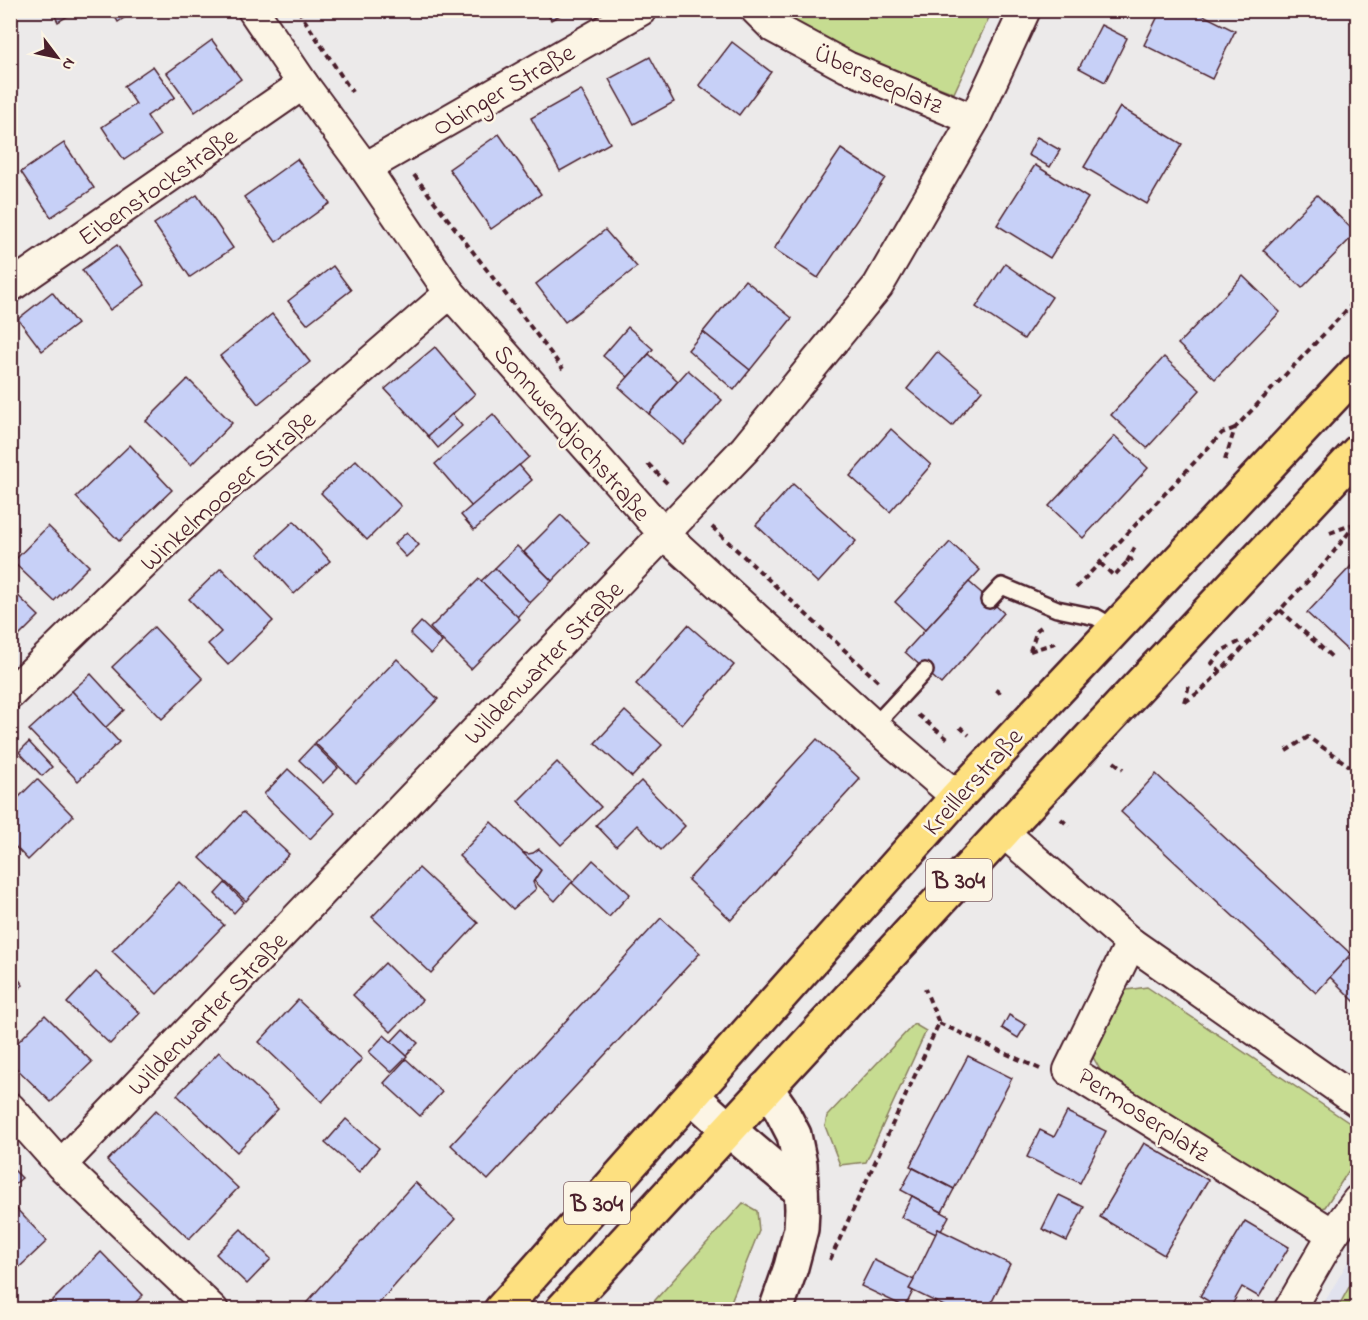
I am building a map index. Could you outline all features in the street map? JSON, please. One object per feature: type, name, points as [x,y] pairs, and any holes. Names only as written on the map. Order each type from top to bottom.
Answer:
[{"type":"main road","name":"Kreillerstraße","points":[[501,1310],[957,797],[1358,370]]},
{"type":"main road","name":"B 304","points":[[562,1310],[1003,832],[1358,452]]},
{"type":"street","name":"Sonnwendjochstraße","points":[[253,10],[450,293],[665,536],[874,726],[957,797]]},
{"type":"street","name":"Obinger Straße","points":[[365,168],[640,10]]},
{"type":"street","name":"Überseeplatz","points":[[756,10],[773,27],[847,67],[974,120]]},
{"type":"street","name":"Wildenwarter Straße","points":[[62,1165],[745,450],[878,286],[974,120],[1024,10]]},
{"type":"street","name":"Eibenstockstraße","points":[[10,287],[303,84]]},
{"type":"street","name":"Winkelmooser Straße","points":[[10,694],[200,509],[450,293]]},
{"type":"street","points":[[1003,832],[1131,943],[1358,1102]]},
{"type":"street","name":"Permoserplatz","points":[[1131,943],[1069,1070],[1333,1234]]},
{"type":"street","points":[[766,1088],[794,1135],[800,1164],[802,1209],[797,1246],[776,1310]]},
{"type":"street","points":[[692,1096],[801,1191]]},
{"type":"street","points":[[10,1108],[62,1165],[213,1310]]},
{"type":"street","points":[[1289,1310],[1333,1234],[1358,1200]]},
{"type":"lane","points":[[989,600],[1002,586],[1057,609],[1096,617],[1115,628]]},
{"type":"lane","points":[[874,726],[925,671]]},
{"type":"path","points":[[298,10],[356,98]]},
{"type":"path","points":[[394,151],[564,370]]},
{"type":"path","points":[[1030,651],[1037,630],[1222,433],[1235,428],[1358,298]]},
{"type":"path","points":[[644,460],[899,700],[949,740]]},
{"type":"path","points":[[1184,702],[1202,690],[1221,672],[1324,564],[1357,522]]},
{"type":"path","points":[[1100,563],[1114,576],[1127,562],[1135,547]]},
{"type":"path","points":[[1127,562],[1135,558]]},
{"type":"path","points":[[1280,610],[1334,659]]},
{"type":"path","points":[[1221,672],[1212,663],[1223,650],[1239,642]]},
{"type":"path","points":[[996,689],[1002,694]]},
{"type":"path","points":[[1286,751],[1308,737],[1358,772]]},
{"type":"path","points":[[1114,761],[1123,769]]},
{"type":"path","points":[[926,989],[939,1023],[1042,1070]]},
{"type":"path","points":[[830,1260],[939,1023]]},
{"type":"shaded area","points":[[1357,1248],[1357,1309],[1320,1310],[1353,1253]]},
{"type":"green space","points":[[781,11],[992,11],[954,93],[853,54],[784,15]]},
{"type":"green space","points":[[1147,987],[1354,1126],[1357,1130],[1357,1158],[1325,1207],[1313,1210],[1143,1098],[1103,1075],[1089,1050],[1120,991]]},
{"type":"green space","points":[[914,1024],[926,1031],[866,1162],[840,1165],[825,1126],[827,1116]]},
{"type":"green space","points":[[743,1203],[757,1211],[759,1231],[728,1309],[647,1309]]},
{"type":"green space","points":[[1357,1273],[1357,1309],[1337,1309]]},
{"type":"building","points":[[52,10],[78,10],[58,22]]},
{"type":"building","points":[[111,10],[136,10],[118,22]]},
{"type":"building","points":[[545,10],[569,10],[551,20]]},
{"type":"building","points":[[1161,10],[1193,10],[1235,31],[1212,79],[1144,45]]},
{"type":"building","points":[[1101,25],[1127,38],[1105,82],[1079,68]]},
{"type":"building","points":[[212,40],[241,79],[195,112],[167,73]]},
{"type":"building","points":[[732,42],[771,72],[739,115],[699,85]]},
{"type":"building","points":[[650,57],[674,102],[634,124],[609,79]]},
{"type":"building","points":[[153,66],[175,97],[147,116],[160,136],[124,160],[102,127],[136,104],[124,86]]},
{"type":"building","points":[[581,90],[610,143],[560,171],[531,118]]},
{"type":"building","points":[[1120,107],[1182,144],[1147,204],[1084,167]]},
{"type":"building","points":[[499,134],[541,194],[491,229],[449,169]]},
{"type":"building","points":[[1037,137],[1060,150],[1050,167],[1028,155]]},
{"type":"building","points":[[64,143],[94,188],[51,217],[21,172]]},
{"type":"building","points":[[841,149],[885,178],[818,278],[774,249]]},
{"type":"building","points":[[297,159],[330,203],[276,242],[244,197]]},
{"type":"building","points":[[1035,165],[1088,198],[1050,258],[997,225]]},
{"type":"building","points":[[197,195],[233,248],[190,277],[154,224]]},
{"type":"building","points":[[1317,195],[1356,233],[1302,288],[1263,250]]},
{"type":"building","points":[[605,230],[637,267],[565,322],[536,284]]},
{"type":"building","points":[[117,245],[145,285],[110,310],[82,270]]},
{"type":"building","points":[[1005,264],[1052,297],[1024,339],[976,307]]},
{"type":"building","points":[[333,266],[351,290],[307,324],[288,301]]},
{"type":"building","points":[[1243,276],[1280,312],[1215,379],[1178,344]]},
{"type":"building","points":[[745,280],[792,318],[750,370],[703,332]]},
{"type":"building","points":[[52,292],[77,324],[42,351],[18,319]]},
{"type":"building","points":[[272,314],[310,362],[258,404],[220,356]]},
{"type":"building","points":[[628,327],[653,349],[628,377],[603,356]]},
{"type":"building","points":[[703,332],[750,370],[734,390],[688,350]]},
{"type":"building","points":[[435,347],[475,394],[428,436],[385,389]]},
{"type":"building","points":[[937,352],[982,390],[952,426],[907,389]]},
{"type":"building","points":[[649,354],[678,381],[649,414],[619,387]]},
{"type":"building","points":[[1164,357],[1200,390],[1147,448],[1111,415]]},
{"type":"building","points":[[688,370],[722,400],[683,444],[649,414]]},
{"type":"building","points":[[188,379],[232,423],[191,465],[146,421]]},
{"type":"building","points":[[452,414],[462,426],[438,448],[428,436]]},
{"type":"building","points":[[493,414],[529,457],[472,507],[435,464]]},
{"type":"building","points":[[891,429],[931,465],[890,512],[850,476]]},
{"type":"building","points":[[1115,436],[1148,468],[1083,538],[1049,506]]},
{"type":"building","points":[[130,445],[172,490],[119,541],[76,497]]},
{"type":"building","points":[[356,460],[401,506],[367,540],[321,493]]},
{"type":"building","points":[[519,465],[532,480],[474,530],[461,515]]},
{"type":"building","points":[[793,484],[856,541],[818,583],[756,525]]},
{"type":"building","points":[[561,515],[589,543],[552,581],[524,552]]},
{"type":"building","points":[[294,521],[330,561],[294,594],[258,554]]},
{"type":"building","points":[[48,526],[89,566],[54,601],[13,562]]},
{"type":"building","points":[[407,532],[419,545],[406,557],[394,544]]},
{"type":"building","points":[[950,542],[980,570],[925,630],[895,602]]},
{"type":"building","points":[[517,546],[552,581],[530,603],[495,568]]},
{"type":"building","points":[[1352,565],[1358,570],[1358,660],[1307,613]]},
{"type":"building","points":[[221,568],[273,621],[228,665],[208,644],[221,632],[189,599]]},
{"type":"building","points":[[495,568],[530,603],[517,617],[481,581]]},
{"type":"building","points":[[479,579],[520,619],[471,669],[430,628]]},
{"type":"building","points":[[969,582],[1004,613],[941,684],[905,652]]},
{"type":"building","points":[[10,588],[39,616],[10,645]]},
{"type":"building","points":[[421,622],[442,642],[431,654],[410,634]]},
{"type":"building","points":[[688,625],[734,665],[682,725],[636,684]]},
{"type":"building","points":[[154,627],[203,679],[162,719],[112,667]]},
{"type":"building","points":[[397,659],[438,699],[356,783],[315,743]]},
{"type":"building","points":[[91,674],[124,710],[105,728],[72,691]]},
{"type":"building","points":[[72,691],[119,742],[78,781],[29,730]]},
{"type":"building","points":[[625,711],[662,745],[632,777],[595,743]]},
{"type":"building","points":[[817,739],[860,779],[731,920],[688,880]]},
{"type":"building","points":[[29,742],[52,767],[42,776],[19,752]]},
{"type":"building","points":[[314,744],[338,768],[323,783],[299,760]]},
{"type":"building","points":[[557,762],[601,807],[561,845],[518,801]]},
{"type":"building","points":[[288,769],[335,813],[310,839],[264,794]]},
{"type":"building","points":[[1156,774],[1351,954],[1316,993],[1121,812]]},
{"type":"building","points":[[37,779],[73,816],[28,860],[10,841],[10,806]]},
{"type":"building","points":[[641,781],[685,826],[661,850],[637,825],[616,846],[596,825]]},
{"type":"building","points":[[243,812],[289,854],[246,901],[200,858]]},
{"type":"building","points":[[491,822],[541,870],[533,882],[536,889],[513,909],[459,856]]},
{"type":"building","points":[[539,849],[573,881],[555,901],[534,881],[541,870],[522,852],[528,854]]},
{"type":"building","points":[[593,860],[630,894],[609,917],[572,883]]},
{"type":"building","points":[[419,868],[478,923],[431,973],[372,917]]},
{"type":"building","points":[[179,882],[224,925],[157,994],[112,951]]},
{"type":"building","points":[[225,883],[244,902],[234,913],[215,894]]},
{"type":"building","points":[[661,918],[700,953],[488,1180],[451,1145]]},
{"type":"building","points":[[1351,954],[1358,960],[1358,1005],[1330,977]]},
{"type":"building","points":[[385,963],[422,1000],[391,1032],[353,995]]},
{"type":"building","points":[[10,970],[23,985],[10,995]]},
{"type":"building","points":[[96,972],[140,1013],[110,1044],[67,1003]]},
{"type":"building","points":[[298,1000],[362,1059],[322,1102],[259,1042]]},
{"type":"building","points":[[45,1015],[92,1062],[51,1102],[10,1062],[10,1050]]},
{"type":"building","points":[[1009,1015],[1026,1025],[1018,1038],[1002,1028]]},
{"type":"building","points":[[403,1029],[418,1043],[406,1055],[391,1042]]},
{"type":"building","points":[[384,1035],[407,1056],[391,1072],[369,1052]]},
{"type":"building","points":[[219,1052],[278,1109],[237,1152],[177,1095]]},
{"type":"building","points":[[968,1056],[1012,1078],[954,1189],[910,1166]]},
{"type":"building","points":[[406,1059],[442,1092],[420,1116],[384,1083]]},
{"type":"building","points":[[156,1110],[238,1188],[189,1239],[107,1161]]},
{"type":"building","points":[[1067,1112],[1106,1131],[1080,1183],[1027,1157],[1040,1130],[1054,1137]]},
{"type":"building","points":[[346,1119],[379,1148],[359,1172],[325,1143]]},
{"type":"building","points":[[1144,1143],[1208,1180],[1164,1255],[1100,1217]]},
{"type":"building","points":[[10,1166],[22,1178],[10,1188]]},
{"type":"building","points":[[913,1168],[954,1189],[942,1212],[901,1190]]},
{"type":"building","points":[[415,1182],[455,1219],[373,1310],[300,1310]]},
{"type":"building","points":[[1059,1195],[1084,1207],[1067,1241],[1042,1229]]},
{"type":"building","points":[[912,1196],[949,1216],[941,1231],[938,1229],[936,1234],[901,1217]]},
{"type":"building","points":[[10,1202],[47,1241],[10,1276]]},
{"type":"building","points":[[1245,1221],[1289,1247],[1259,1297],[1242,1287],[1229,1310],[1223,1310],[1200,1296]]},
{"type":"building","points":[[241,1229],[271,1259],[247,1284],[216,1254]]},
{"type":"building","points":[[938,1229],[1010,1264],[988,1310],[952,1310],[909,1289]]},
{"type":"building","points":[[101,1252],[143,1295],[128,1310],[43,1310]]},
{"type":"building","points":[[874,1260],[914,1280],[909,1289],[913,1291],[905,1307],[861,1286]]}]
